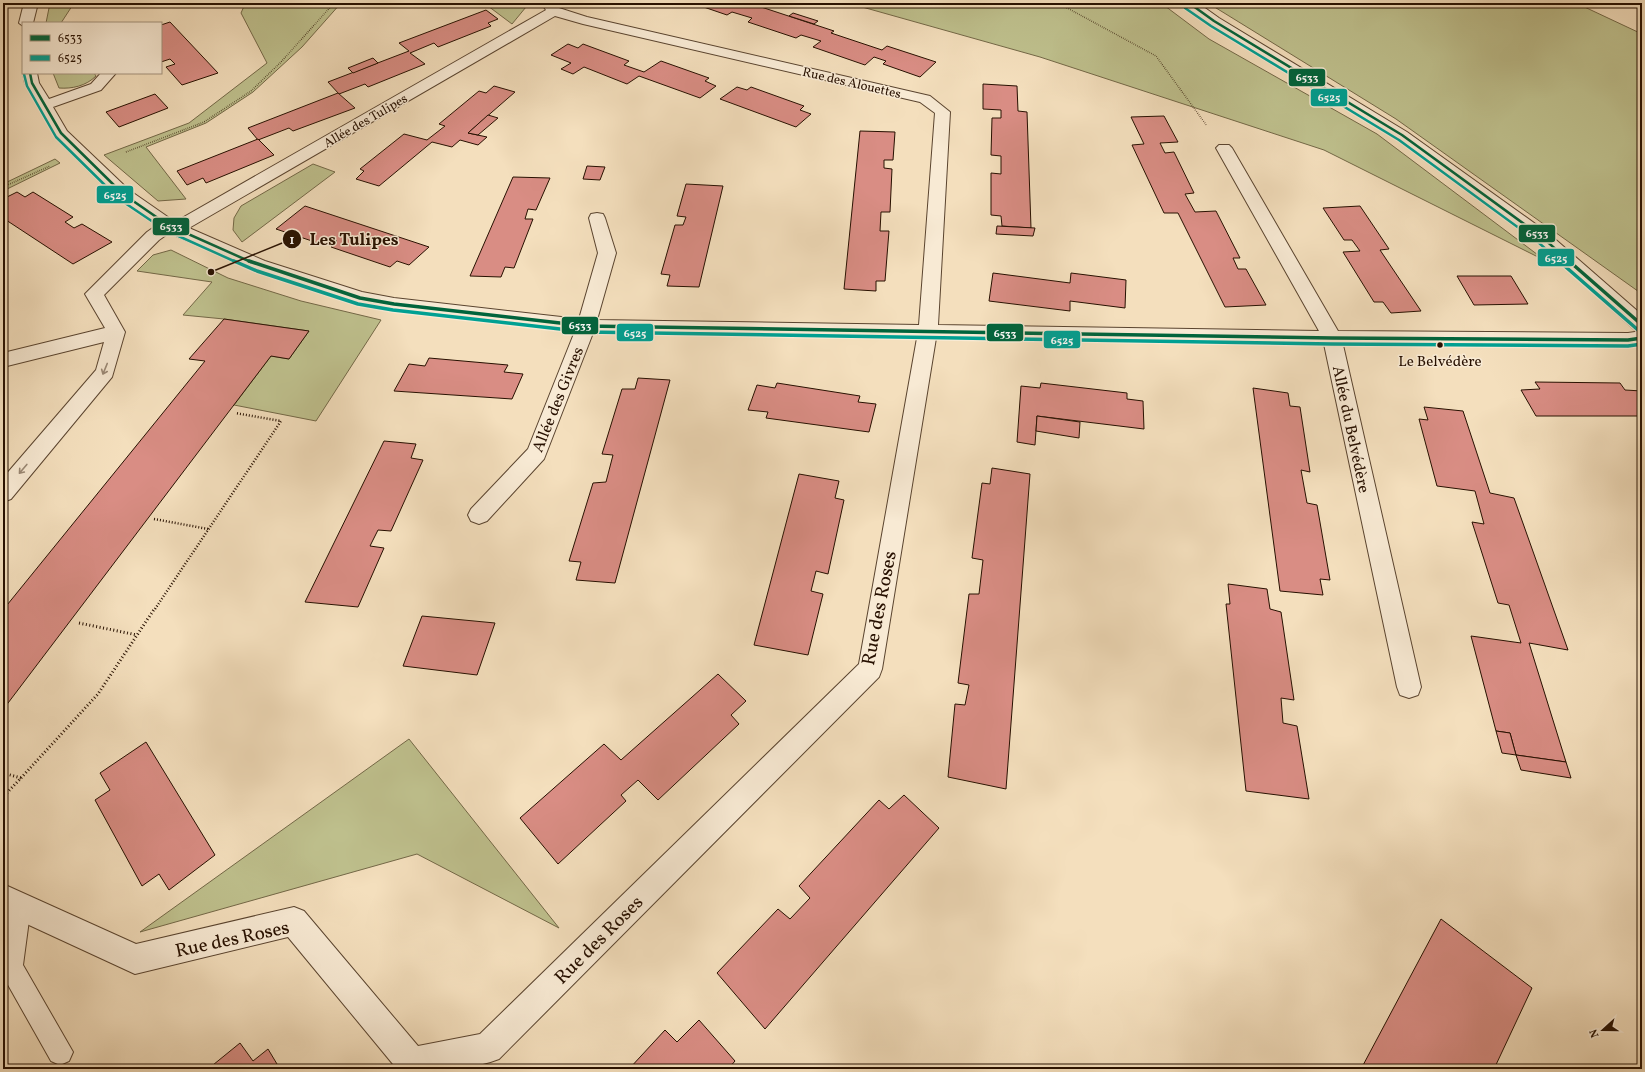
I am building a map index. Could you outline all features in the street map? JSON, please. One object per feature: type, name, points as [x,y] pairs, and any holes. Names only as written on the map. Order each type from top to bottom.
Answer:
[{"type":"street","points":[[26,22],[31,3]]},
{"type":"street","points":[[1189,3],[1214,21],[1402,135],[1542,237],[1642,325]]},
{"type":"street","name":"Allée des Tulipes","points":[[116,332],[94,294],[153,236],[172,227],[551,7]]},
{"type":"street","name":"Rue des Alouettes","points":[[551,7],[583,20],[925,99],[943,112],[928,330]]},
{"type":"street","points":[[30,74],[32,83],[61,133],[123,194],[172,227],[238,258],[360,298],[394,304],[586,326],[928,330],[1332,338],[1628,340],[1642,338]]},
{"type":"street","points":[[45,105],[96,87],[108,74]]},
{"type":"street","name":"Allée du Belvédère","points":[[1224,148],[1332,338],[1409,687]]},
{"type":"street","name":"Allée des Givres","points":[[479,516],[537,453],[586,326],[607,253],[597,218]]},
{"type":"street","name":"Rue des Roses","points":[[11,901],[135,959],[294,921],[412,1063],[488,1048],[870,669],[928,330]]},
{"type":"street","points":[[3,360],[116,332],[105,372],[3,493]]},
{"type":"lane","points":[[11,901],[11,967],[60,1052]]},
{"type":"path","points":[[94,165],[204,122],[251,91],[281,62],[334,3]]},
{"type":"path","points":[[1058,3],[1156,56],[1224,148]]},
{"type":"path","points":[[3,187],[80,152]]},
{"type":"path","points":[[3,797],[98,694],[280,420],[235,413]]},
{"type":"path","points":[[154,519],[208,529]]},
{"type":"path","points":[[79,623],[137,635]]},
{"type":"path","points":[[3,773],[21,778]]},
{"type":"green space","points":[[50,3],[74,3],[62,22],[46,22]]},
{"type":"green space","points":[[341,3],[302,47],[253,92],[206,123],[146,147],[186,199],[158,201],[104,155],[189,123],[267,63],[241,13],[245,4]]},
{"type":"green space","points":[[484,3],[525,3],[526,7],[512,24]]},
{"type":"green space","points":[[848,3],[1161,3],[1209,39],[1377,134],[1546,261],[1324,150],[1040,57]]},
{"type":"green space","points":[[1208,3],[1576,3],[1642,34],[1642,294],[1396,119]]},
{"type":"green space","points":[[53,74],[95,74],[96,76],[79,86],[59,88]]},
{"type":"green space","points":[[55,159],[60,163],[3,191],[3,184]]},
{"type":"green space","points":[[313,164],[335,172],[242,242],[233,230],[234,218],[241,206]]},
{"type":"green space","points":[[171,250],[228,278],[301,301],[381,320],[316,421],[234,405],[271,356],[289,359],[309,331],[183,315],[212,282],[137,271],[153,255]]},
{"type":"green space","points":[[409,739],[559,928],[417,854],[140,932]]},
{"type":"building","points":[[692,3],[749,3],[834,31],[831,33],[882,50],[887,46],[936,62],[920,77],[883,64],[886,61],[874,57],[865,65],[813,47],[821,41],[801,35],[796,38],[748,22],[752,18],[732,12],[727,15]]},
{"type":"building","points":[[486,10],[498,19],[488,23],[491,26],[438,47],[434,43],[410,53],[425,64],[368,87],[365,84],[339,94],[328,82],[409,51],[399,43]]},
{"type":"building","points":[[793,13],[818,21],[814,24],[789,16]]},
{"type":"building","points":[[170,22],[218,73],[182,85],[166,67],[175,64],[170,59],[162,62],[162,25]]},
{"type":"building","points":[[568,44],[578,48],[583,44],[629,61],[624,65],[644,72],[661,61],[709,78],[705,81],[716,86],[700,98],[639,76],[627,84],[584,67],[573,74],[561,69],[571,63],[551,55]]},
{"type":"building","points":[[373,58],[378,63],[353,73],[348,68]]},
{"type":"building","points":[[983,84],[1017,86],[1018,111],[1027,112],[1031,228],[1002,226],[1001,216],[991,215],[991,173],[1001,174],[1001,156],[991,155],[992,118],[1001,118],[1001,110],[983,109]]},
{"type":"building","points":[[494,86],[515,92],[468,133],[487,137],[478,145],[460,140],[452,147],[432,142],[379,186],[356,179],[364,171],[360,169],[404,134],[427,140],[445,126],[439,124],[479,91],[486,93]]},
{"type":"building","points":[[737,87],[747,90],[751,87],[804,106],[800,110],[811,114],[796,127],[720,99]]},
{"type":"building","points":[[338,93],[355,108],[293,131],[289,128],[258,140],[248,128]]},
{"type":"building","points":[[155,94],[168,108],[119,127],[106,112]]},
{"type":"building","points":[[488,115],[498,118],[478,135],[468,133]]},
{"type":"building","points":[[1164,116],[1178,142],[1160,143],[1165,153],[1174,152],[1194,193],[1185,194],[1195,212],[1216,211],[1240,258],[1233,258],[1238,269],[1246,269],[1266,305],[1225,307],[1178,213],[1164,213],[1132,145],[1144,144],[1131,117]]},
{"type":"building","points":[[860,131],[895,132],[893,160],[884,160],[884,168],[892,169],[890,212],[881,212],[880,231],[889,231],[885,281],[876,281],[876,291],[844,289]]},
{"type":"building","points":[[258,139],[274,155],[206,183],[203,178],[187,185],[177,171]]},
{"type":"building","points":[[587,166],[605,167],[600,180],[583,179]]},
{"type":"building","points":[[513,177],[550,178],[536,210],[528,209],[525,219],[533,219],[514,268],[505,267],[501,277],[470,276]]},
{"type":"building","points":[[686,184],[723,186],[699,287],[667,286],[670,275],[661,274],[675,225],[683,225],[686,217],[677,216]]},
{"type":"building","points":[[17,192],[25,197],[33,192],[73,217],[65,222],[74,228],[82,224],[112,242],[73,264],[3,218],[3,199]]},
{"type":"building","points":[[305,206],[429,247],[409,265],[397,261],[390,267],[331,247],[337,241],[326,237],[318,243],[276,229]]},
{"type":"building","points":[[1360,206],[1389,249],[1380,250],[1421,311],[1391,313],[1383,302],[1374,302],[1343,252],[1360,251],[1352,240],[1344,240],[1323,208]]},
{"type":"building","points":[[997,226],[1035,228],[1033,236],[996,234]]},
{"type":"building","points":[[993,273],[1070,283],[1071,273],[1126,280],[1125,308],[1070,301],[1070,311],[989,301]]},
{"type":"building","points":[[1457,276],[1511,276],[1528,304],[1474,305]]},
{"type":"building","points":[[224,319],[309,331],[289,359],[271,356],[5,707],[3,707],[3,610],[205,361],[189,359]]},
{"type":"building","points":[[429,358],[508,365],[504,372],[523,374],[512,399],[394,391],[409,364],[425,366]]},
{"type":"building","points":[[638,378],[670,380],[615,583],[576,580],[581,562],[569,561],[593,483],[606,482],[613,455],[602,454],[622,389],[635,389]]},
{"type":"building","points":[[1535,382],[1620,383],[1625,390],[1642,391],[1642,416],[1536,416],[1521,390],[1540,389]]},
{"type":"building","points":[[777,383],[860,396],[858,402],[876,404],[869,432],[766,418],[768,412],[748,410],[757,385],[775,388]]},
{"type":"building","points":[[1041,383],[1127,393],[1127,399],[1143,401],[1144,429],[1037,416],[1035,445],[1017,442],[1021,386],[1040,388]]},
{"type":"building","points":[[1253,388],[1288,393],[1290,406],[1300,407],[1310,472],[1301,470],[1307,503],[1317,505],[1330,580],[1320,579],[1323,595],[1280,591]]},
{"type":"building","points":[[1424,407],[1463,411],[1490,493],[1514,498],[1568,650],[1529,643],[1566,762],[1516,755],[1510,733],[1496,731],[1471,636],[1521,643],[1509,605],[1498,603],[1472,522],[1484,524],[1475,491],[1437,486],[1419,419],[1428,420]]},
{"type":"building","points":[[1037,416],[1080,422],[1079,438],[1036,431]]},
{"type":"building","points":[[384,441],[416,444],[411,458],[423,460],[391,531],[378,530],[370,546],[384,548],[358,607],[305,602]]},
{"type":"building","points":[[992,468],[1030,474],[1006,789],[948,777],[955,704],[965,705],[969,685],[958,683],[969,594],[979,594],[983,560],[972,558],[982,483],[990,484]]},
{"type":"building","points":[[799,474],[839,481],[835,498],[844,500],[828,574],[816,571],[811,591],[823,594],[808,655],[754,645]]},
{"type":"building","points":[[1228,584],[1267,589],[1270,609],[1281,612],[1294,700],[1281,698],[1283,723],[1297,726],[1309,799],[1246,791],[1226,604],[1230,604]]},
{"type":"building","points":[[422,616],[495,623],[477,675],[403,666]]},
{"type":"building","points":[[718,674],[746,701],[731,715],[739,724],[658,800],[638,780],[621,795],[626,801],[558,864],[520,818],[604,744],[621,760]]},
{"type":"building","points":[[1496,731],[1510,733],[1516,755],[1502,753]]},
{"type":"building","points":[[146,742],[215,855],[169,890],[159,874],[142,886],[95,800],[110,790],[100,773]]},
{"type":"building","points":[[1516,755],[1566,762],[1571,778],[1521,770]]},
{"type":"building","points":[[904,795],[939,828],[765,1029],[717,973],[778,909],[790,919],[810,898],[799,886],[879,800],[889,809]]},
{"type":"building","points":[[1441,919],[1532,988],[1494,1069],[1361,1069]]},
{"type":"building","points":[[699,1020],[735,1061],[728,1069],[629,1069],[665,1030],[677,1042]]},
{"type":"building","points":[[240,1043],[253,1061],[268,1049],[280,1069],[208,1069]]},
{"type":"transit line","name":"6533","points":[[1189,3],[1214,21],[1402,135],[1542,237],[1642,325]]},
{"type":"transit line","name":"6525","points":[[1185,8],[1211,26],[1399,140],[1538,242],[1638,330]]},
{"type":"transit line","name":"6525","points":[[24,74],[27,86],[56,137],[119,199],[165,230],[257,271],[358,304],[393,310],[586,332],[1332,344],[1628,346],[1642,344]]},
{"type":"transit line","name":"6533","points":[[30,74],[32,83],[61,133],[123,194],[168,225],[259,265],[360,298],[394,304],[586,326],[1332,338],[1628,340],[1642,338]]},
{"type":"place","name":"Les Tulipes","points":[[211,272]]},
{"type":"place","name":"Le Belvédère","points":[[1440,345]]}]
